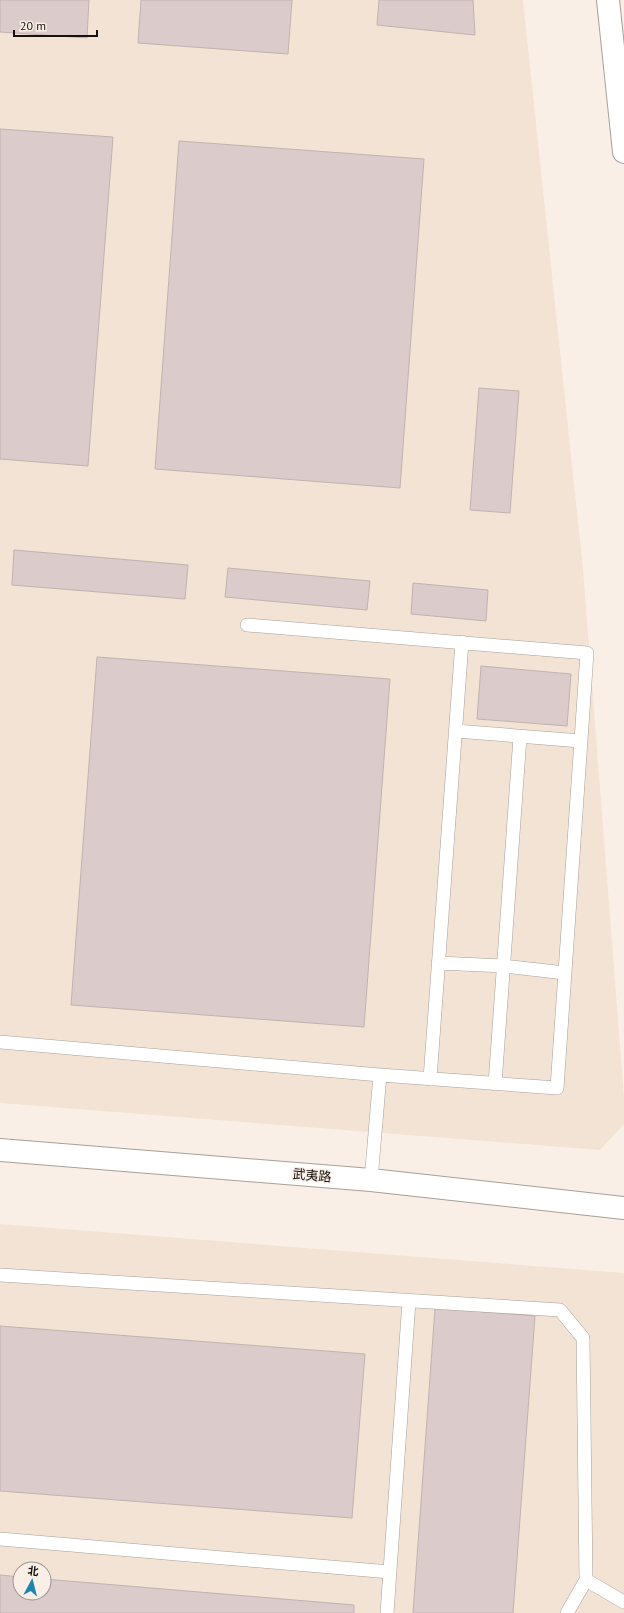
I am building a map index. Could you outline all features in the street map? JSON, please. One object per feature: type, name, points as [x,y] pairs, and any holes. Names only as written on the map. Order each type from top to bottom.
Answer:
[{"type":"street","points":[[608,0],[624,152]]},
{"type":"street","name":"武夷路","points":[[0,1150],[371,1180],[624,1208]]},
{"type":"lane","points":[[0,1042],[380,1075],[557,1088],[587,653],[247,625]]},
{"type":"lane","points":[[430,1079],[462,642]]},
{"type":"lane","points":[[456,732],[581,741]]},
{"type":"lane","points":[[495,1084],[520,737]]},
{"type":"lane","points":[[438,963],[504,966],[565,972]]},
{"type":"lane","points":[[371,1180],[380,1075]]},
{"type":"lane","points":[[0,1275],[560,1310],[583,1338],[586,1580],[567,1613]]},
{"type":"lane","points":[[387,1613],[409,1301]]},
{"type":"lane","points":[[0,1540],[390,1572]]},
{"type":"lane","points":[[586,1580],[624,1602]]},
{"type":"shaded area","points":[[0,0],[523,0],[583,569],[624,1097],[624,1124],[600,1150],[0,1103]]},
{"type":"shaded area","points":[[0,1224],[624,1273],[624,1613],[0,1613]]},
{"type":"building","points":[[0,0],[89,0],[87,38],[0,32]]},
{"type":"building","points":[[141,0],[292,0],[288,54],[138,43]]},
{"type":"building","points":[[379,0],[473,0],[475,35],[377,25]]},
{"type":"building","points":[[0,129],[113,137],[88,466],[0,459]]},
{"type":"building","points":[[179,141],[424,159],[400,488],[155,469]]},
{"type":"building","points":[[479,388],[519,391],[510,513],[470,510]]},
{"type":"building","points":[[14,550],[188,565],[185,599],[12,585]]},
{"type":"building","points":[[228,568],[370,581],[367,610],[225,597]]},
{"type":"building","points":[[413,583],[488,590],[486,621],[411,614]]},
{"type":"building","points":[[97,657],[390,679],[364,1027],[71,1005]]},
{"type":"building","points":[[481,666],[571,674],[567,726],[477,719]]},
{"type":"building","points":[[435,1308],[535,1316],[513,1613],[413,1613]]},
{"type":"building","points":[[0,1326],[365,1354],[352,1518],[0,1491]]},
{"type":"building","points":[[0,1575],[12,1576],[12,1601],[52,1601],[52,1580],[354,1605],[354,1613],[0,1613]]}]
